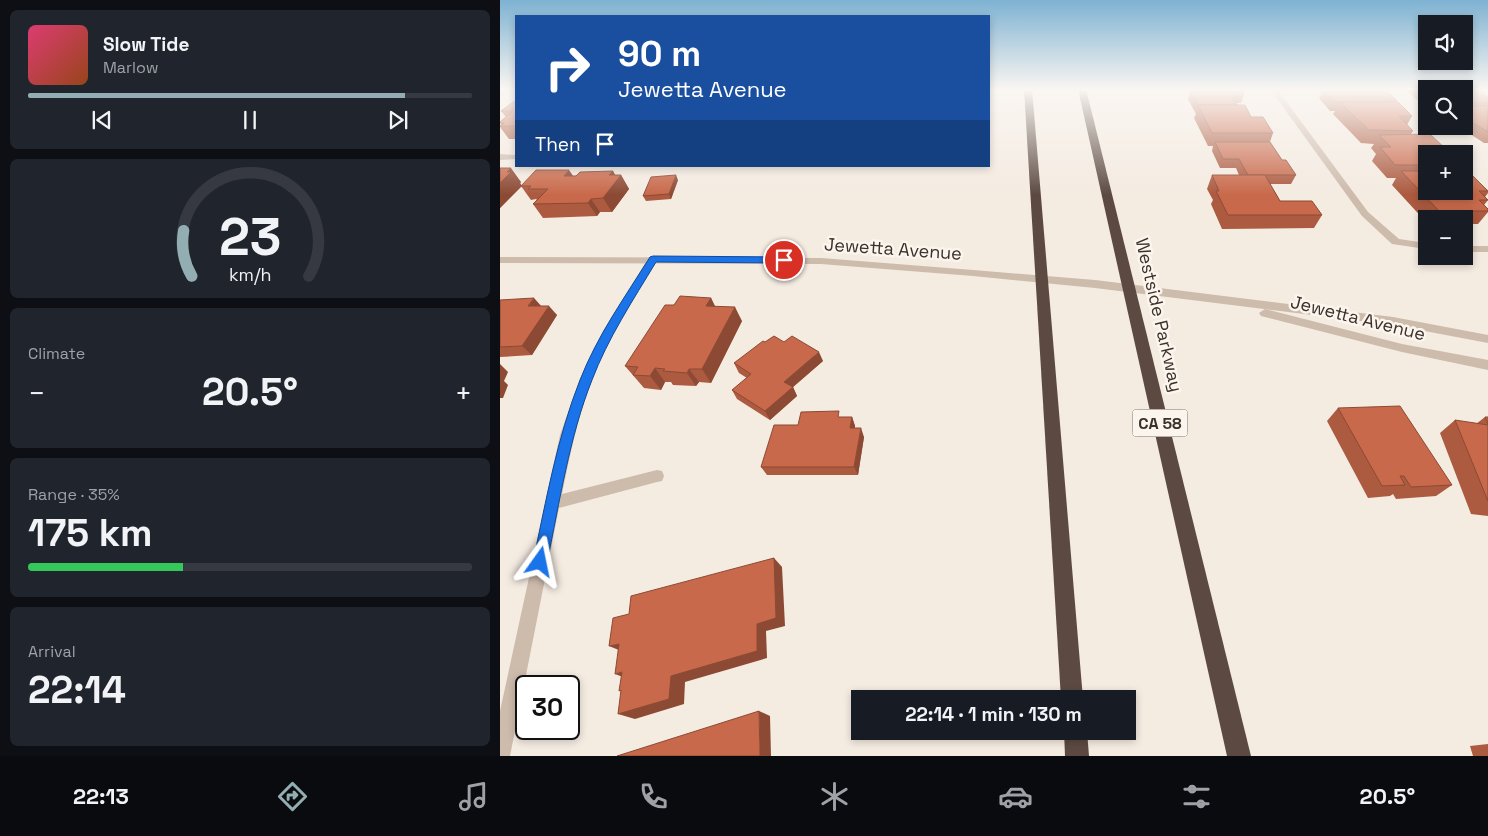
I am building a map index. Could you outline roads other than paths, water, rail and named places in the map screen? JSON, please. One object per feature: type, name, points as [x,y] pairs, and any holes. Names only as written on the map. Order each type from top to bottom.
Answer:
[{"type":"highway","points":[[1031,124],[1071,690]]},
{"type":"highway","name":"Westside Parkway","points":[[1090,124],[1239,756]]},
{"type":"highway","points":[[1076,740],[1077,756]]},
{"type":"street","points":[[1299,124],[1365,214],[1396,242],[1418,245]]},
{"type":"street","points":[[500,157],[515,157]]},
{"type":"street","points":[[1473,250],[1488,249]]},
{"type":"street","points":[[500,756],[567,435],[586,379],[609,331],[653,259]]},
{"type":"street","name":"Jewetta Avenue","points":[[500,260],[822,261],[973,272],[1393,320],[1488,339]]},
{"type":"street","name":"Jewetta Avenue","points":[[1221,301],[1402,348],[1488,365]]},
{"type":"street","points":[[552,503],[657,476]]}]
